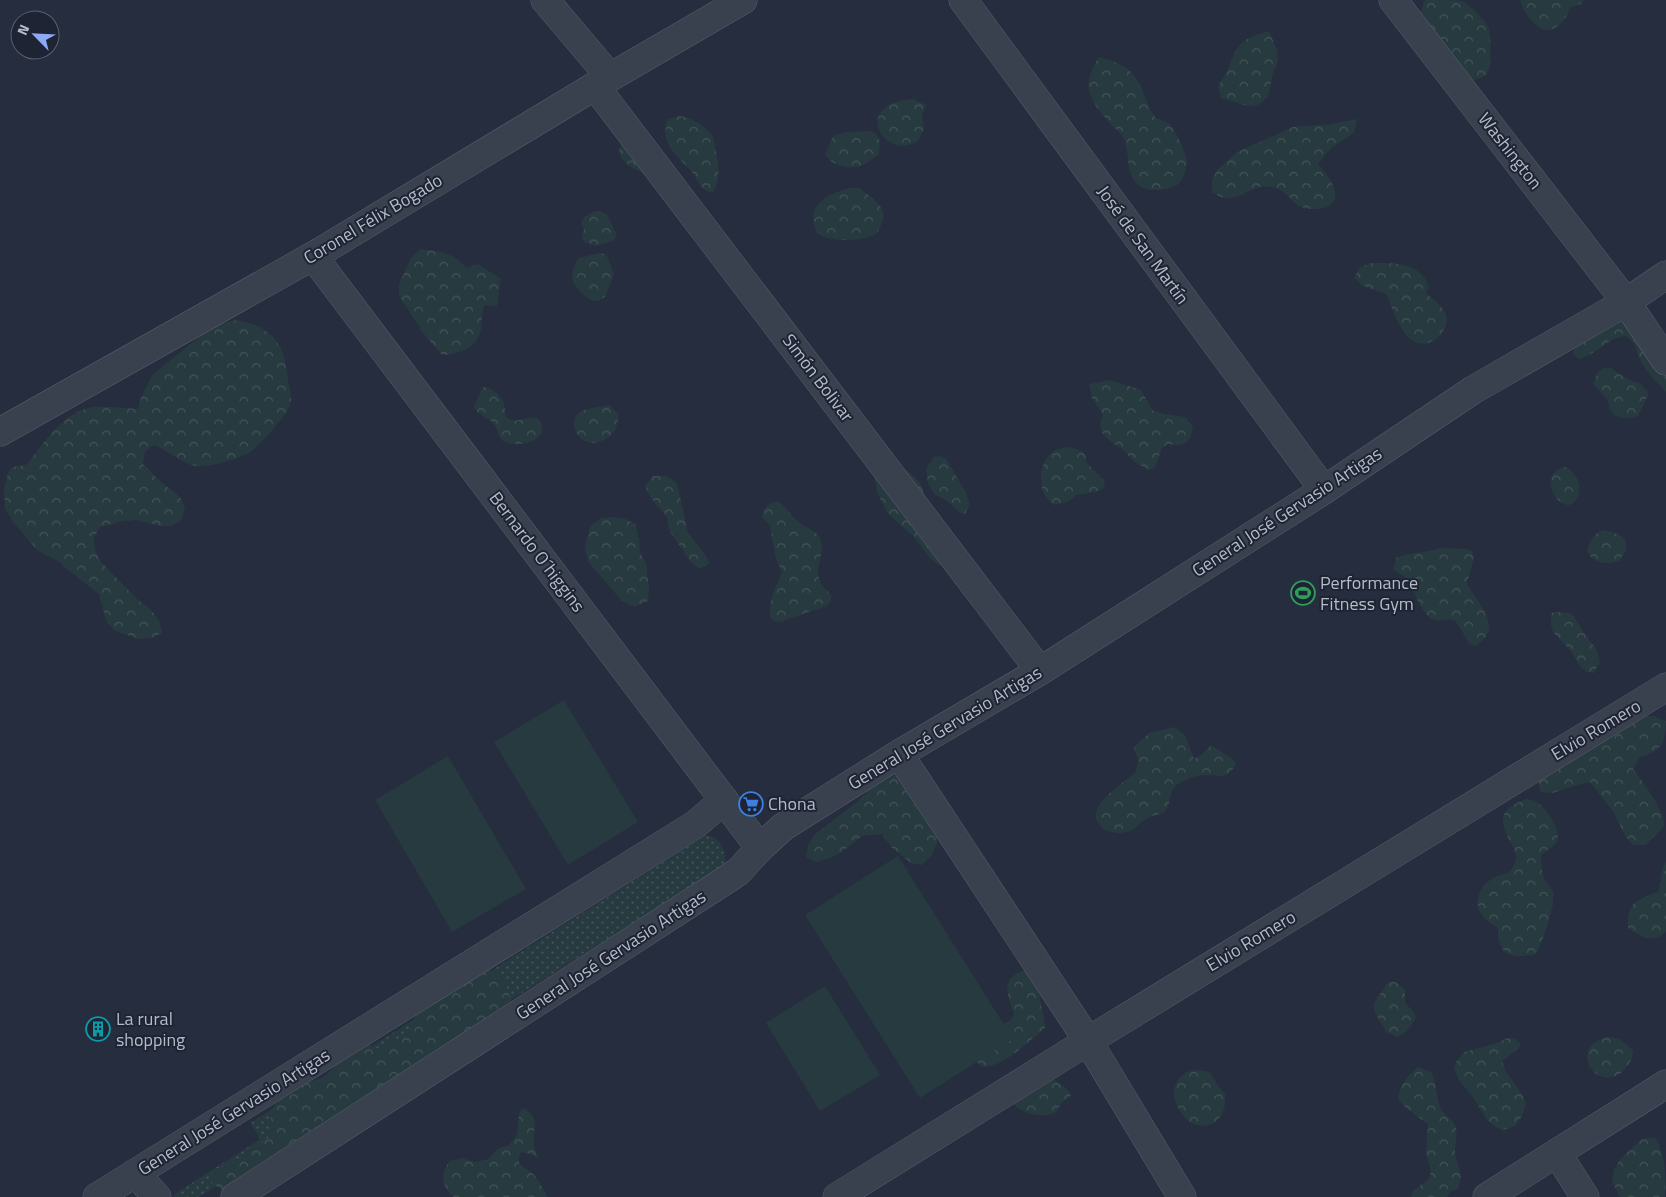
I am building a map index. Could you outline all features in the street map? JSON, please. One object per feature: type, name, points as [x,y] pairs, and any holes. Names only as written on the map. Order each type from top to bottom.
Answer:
[{"type":"street","name":"Simón Bolivar","points":[[545,0],[1040,671]]},
{"type":"street","name":"Coronel Félix Bogado","points":[[0,432],[313,256],[603,81],[743,0]]},
{"type":"street","name":"José de San Martín","points":[[963,0],[1324,490]]},
{"type":"street","name":"Washington","points":[[1393,0],[1626,302],[1666,361]]},
{"type":"street","name":"Bernardo O´higgins","points":[[313,256],[760,848]]},
{"type":"street","name":"General José Gervasio Artigas","points":[[235,1197],[729,878],[740,870],[783,827],[899,754],[1040,671],[1324,490],[1473,390],[1626,302],[1666,275]]},
{"type":"street","name":"Elvio Romero","points":[[837,1197],[1666,687]]},
{"type":"street","points":[[899,754],[1088,1041],[1182,1197]]},
{"type":"street","name":"General José Gervasio Artigas","points":[[97,1197],[696,824],[724,800]]},
{"type":"street","points":[[1487,1197],[1666,1084]]},
{"type":"street","points":[[1557,1153],[1585,1197]]},
{"type":"street","points":[[135,1173],[157,1197]]},
{"type":"green space","points":[[1425,0],[1463,1],[1484,20],[1489,29],[1491,49],[1489,69],[1485,76],[1471,81],[1421,18],[1421,11]]},
{"type":"green space","points":[[1520,0],[1584,0],[1581,4],[1570,7],[1565,19],[1557,27],[1546,30],[1530,19]]},
{"type":"green space","points":[[1269,31],[1277,50],[1278,62],[1273,73],[1268,97],[1254,106],[1221,98],[1218,86],[1240,45],[1255,35]]},
{"type":"green space","points":[[1099,57],[1116,62],[1128,70],[1142,88],[1153,115],[1169,124],[1174,130],[1187,161],[1184,174],[1177,185],[1164,189],[1149,190],[1135,182],[1130,170],[1123,137],[1092,100],[1089,84],[1090,76]]},
{"type":"green space","points":[[913,99],[926,105],[922,116],[924,129],[918,141],[906,146],[894,144],[885,138],[879,130],[878,120],[882,110],[893,103]]},
{"type":"green space","points":[[679,116],[697,122],[713,136],[717,158],[718,181],[713,192],[702,187],[668,143],[665,129],[667,120]]},
{"type":"green space","points":[[1357,119],[1354,133],[1332,147],[1318,164],[1335,189],[1333,202],[1325,208],[1303,208],[1278,189],[1267,187],[1260,187],[1228,198],[1212,193],[1212,180],[1217,170],[1237,152],[1293,127],[1331,124]]},
{"type":"green space","points":[[871,131],[879,138],[879,154],[858,167],[853,168],[839,165],[830,160],[825,154],[833,136],[846,132]]},
{"type":"green space","points":[[641,142],[652,144],[657,146],[662,155],[649,174],[644,173],[631,167],[622,158],[619,153],[623,143]]},
{"type":"green space","points":[[850,188],[860,188],[881,208],[883,219],[876,234],[855,240],[839,240],[818,234],[813,216],[819,203],[833,194]]},
{"type":"green space","points":[[595,211],[601,211],[607,215],[617,235],[613,241],[596,246],[583,241],[582,234],[584,229],[581,223],[584,217]]},
{"type":"green space","points":[[420,249],[451,255],[466,268],[478,264],[501,279],[497,306],[484,305],[479,336],[467,349],[442,355],[424,334],[399,296],[399,284],[411,258]]},
{"type":"green space","points":[[599,253],[606,254],[614,274],[605,297],[594,301],[583,295],[577,288],[572,274],[579,258]]},
{"type":"green space","points":[[1372,263],[1392,263],[1406,266],[1413,268],[1423,276],[1429,287],[1426,293],[1443,309],[1446,316],[1444,331],[1439,337],[1425,344],[1410,339],[1399,324],[1386,294],[1363,286],[1354,278],[1360,267]]},
{"type":"green space","points":[[1629,313],[1666,374],[1666,392],[1651,376],[1639,358],[1635,343],[1625,336],[1613,339],[1591,354],[1579,359],[1573,354],[1575,342]]},
{"type":"green space","points":[[236,320],[259,327],[277,342],[286,365],[291,402],[285,414],[272,431],[252,451],[229,461],[214,465],[195,466],[154,445],[145,451],[143,464],[180,497],[185,508],[182,519],[172,526],[160,526],[136,520],[100,527],[94,538],[95,550],[101,562],[137,599],[150,609],[159,620],[162,633],[151,638],[139,639],[115,631],[106,621],[99,594],[60,562],[38,551],[13,522],[5,509],[4,490],[8,473],[12,467],[26,465],[64,421],[84,409],[111,407],[138,409],[141,397],[153,374],[207,331],[221,324]]},
{"type":"green space","points":[[1604,368],[1611,368],[1627,379],[1641,384],[1649,393],[1638,416],[1622,418],[1612,413],[1607,399],[1593,383],[1598,372]]},
{"type":"green space","points":[[1110,380],[1141,390],[1152,410],[1185,417],[1193,427],[1188,441],[1178,445],[1168,444],[1162,448],[1155,468],[1149,470],[1132,460],[1102,433],[1101,422],[1103,415],[1092,398],[1089,384]]},
{"type":"green space","points":[[483,387],[493,390],[501,398],[506,417],[514,420],[537,418],[542,426],[542,432],[538,437],[532,441],[517,444],[503,441],[494,424],[475,409],[474,406]]},
{"type":"green space","points":[[609,405],[618,413],[618,422],[611,435],[601,441],[592,443],[584,441],[578,436],[574,422],[576,416],[585,410]]},
{"type":"green space","points":[[1071,447],[1083,452],[1087,463],[1105,482],[1103,488],[1096,492],[1077,495],[1067,502],[1055,505],[1044,494],[1041,480],[1043,464],[1052,452]]},
{"type":"green space","points":[[939,456],[946,458],[966,492],[969,504],[965,514],[960,513],[946,500],[934,494],[928,483],[926,469],[933,458]]},
{"type":"green space","points":[[895,464],[912,474],[920,483],[924,493],[924,505],[947,563],[939,565],[930,558],[913,536],[887,513],[877,492],[874,473]]},
{"type":"green space","points":[[1566,467],[1576,477],[1579,486],[1578,496],[1571,505],[1564,504],[1558,500],[1553,494],[1551,486],[1551,478],[1556,471]]},
{"type":"green space","points":[[653,476],[667,476],[677,483],[688,533],[710,563],[699,569],[690,561],[669,530],[667,517],[651,498],[645,486]]},
{"type":"green space","points":[[773,502],[779,502],[798,522],[816,533],[820,538],[822,552],[818,573],[823,586],[831,595],[831,601],[827,606],[779,622],[771,619],[770,607],[782,572],[776,559],[770,526],[762,517],[765,508]]},
{"type":"green space","points":[[601,518],[626,519],[636,525],[640,552],[646,563],[649,588],[648,601],[635,607],[622,601],[589,563],[585,550],[590,526]]},
{"type":"green space","points":[[1603,530],[1618,534],[1626,540],[1626,551],[1619,561],[1604,563],[1596,561],[1589,555],[1587,550],[1591,540],[1597,533]]},
{"type":"green space","points":[[1441,548],[1472,551],[1474,558],[1467,583],[1482,607],[1489,623],[1489,631],[1484,639],[1475,646],[1469,643],[1455,620],[1434,620],[1428,616],[1406,579],[1393,570],[1396,558]]},
{"type":"green space","points":[[1551,613],[1570,613],[1574,616],[1597,650],[1600,662],[1594,673],[1587,672],[1581,668],[1571,651],[1553,632]]},
{"type":"green space","points":[[564,700],[638,822],[568,865],[494,742]]},
{"type":"green space","points":[[1641,716],[1654,716],[1666,721],[1665,736],[1661,746],[1639,758],[1633,769],[1656,803],[1665,825],[1646,845],[1633,845],[1625,836],[1614,813],[1590,782],[1553,793],[1540,792],[1538,780]]},
{"type":"green space","points":[[1174,727],[1185,735],[1194,759],[1211,745],[1232,758],[1236,764],[1233,769],[1222,776],[1200,775],[1181,782],[1172,791],[1165,811],[1146,819],[1133,830],[1118,833],[1104,829],[1097,822],[1096,813],[1099,805],[1106,797],[1136,772],[1138,760],[1134,747],[1149,733]]},
{"type":"green space","points":[[448,756],[526,889],[452,932],[375,800]]},
{"type":"green space","points":[[890,775],[903,776],[937,818],[937,843],[932,855],[922,865],[911,863],[891,847],[882,834],[862,836],[842,852],[817,862],[806,857],[808,845],[815,834],[857,802],[877,782]]},
{"type":"green space","points":[[1526,799],[1536,802],[1546,810],[1556,827],[1558,838],[1556,843],[1541,856],[1544,876],[1552,890],[1553,897],[1545,934],[1535,955],[1518,956],[1503,950],[1500,944],[1498,928],[1483,917],[1478,906],[1478,900],[1481,890],[1488,882],[1512,869],[1516,855],[1504,829],[1503,817],[1510,807]]},
{"type":"green space","points":[[704,836],[713,837],[722,846],[725,854],[723,866],[199,1197],[175,1197],[176,1193],[259,1140],[251,1124],[252,1122]]},
{"type":"green space","points":[[898,856],[1013,1039],[920,1098],[805,915]]},
{"type":"green space","points":[[1666,862],[1666,932],[1657,938],[1647,938],[1628,928],[1629,912],[1639,900],[1659,891],[1663,866]]},
{"type":"green space","points":[[485,969],[497,972],[505,982],[513,1006],[483,1051],[460,1069],[233,1194],[223,1191],[212,1183],[212,1171],[247,1154],[268,1138],[271,1124],[270,1113],[277,1101],[299,1084],[324,1078],[332,1069],[340,1043],[365,1041],[376,1049],[406,1035],[419,1007]]},
{"type":"green space","points":[[1029,971],[1040,985],[1039,990],[1045,1028],[1005,1060],[997,1064],[980,1066],[976,1060],[991,1029],[1010,1021],[1014,1015],[1008,995],[1008,984],[1015,974]]},
{"type":"green space","points":[[1388,982],[1395,982],[1405,989],[1405,1003],[1414,1012],[1416,1018],[1406,1032],[1397,1037],[1386,1032],[1374,1011],[1374,1003]]},
{"type":"green space","points":[[825,986],[880,1075],[820,1111],[766,1023]]},
{"type":"green space","points":[[1608,1037],[1616,1038],[1628,1045],[1633,1054],[1631,1061],[1625,1069],[1615,1076],[1605,1077],[1597,1074],[1590,1067],[1587,1059],[1588,1050],[1595,1042]]},
{"type":"green space","points":[[1508,1038],[1516,1039],[1521,1044],[1518,1049],[1502,1061],[1506,1072],[1524,1097],[1526,1104],[1522,1116],[1515,1126],[1503,1130],[1487,1120],[1473,1097],[1460,1082],[1454,1069],[1456,1062],[1464,1052]]},
{"type":"green space","points":[[1418,1067],[1431,1072],[1441,1109],[1453,1121],[1456,1130],[1455,1151],[1461,1178],[1458,1189],[1451,1191],[1447,1197],[1411,1197],[1414,1190],[1429,1179],[1431,1172],[1426,1152],[1428,1124],[1406,1108],[1398,1099],[1405,1081]]},
{"type":"green space","points":[[1197,1070],[1210,1072],[1225,1094],[1223,1113],[1211,1125],[1197,1125],[1186,1119],[1178,1108],[1174,1096],[1176,1084],[1182,1075]]},
{"type":"green space","points":[[1052,1078],[1068,1090],[1071,1096],[1054,1113],[1049,1115],[1031,1114],[1015,1106],[1012,1102]]},
{"type":"green space","points":[[522,1108],[528,1111],[534,1118],[534,1146],[539,1158],[521,1152],[519,1161],[522,1167],[535,1176],[548,1197],[453,1197],[443,1180],[444,1171],[450,1161],[462,1158],[475,1162],[489,1159],[497,1149],[509,1145],[517,1134],[519,1114]]},
{"type":"green space","points":[[1655,1137],[1663,1159],[1665,1197],[1620,1197],[1612,1181],[1614,1169],[1621,1158],[1642,1139]]},
{"type":"place","name":"Performance Fitness Gym","points":[[1303,593]]},
{"type":"place","name":"Chona","points":[[751,804]]},
{"type":"place","name":"La rural shopping","points":[[98,1029]]}]
